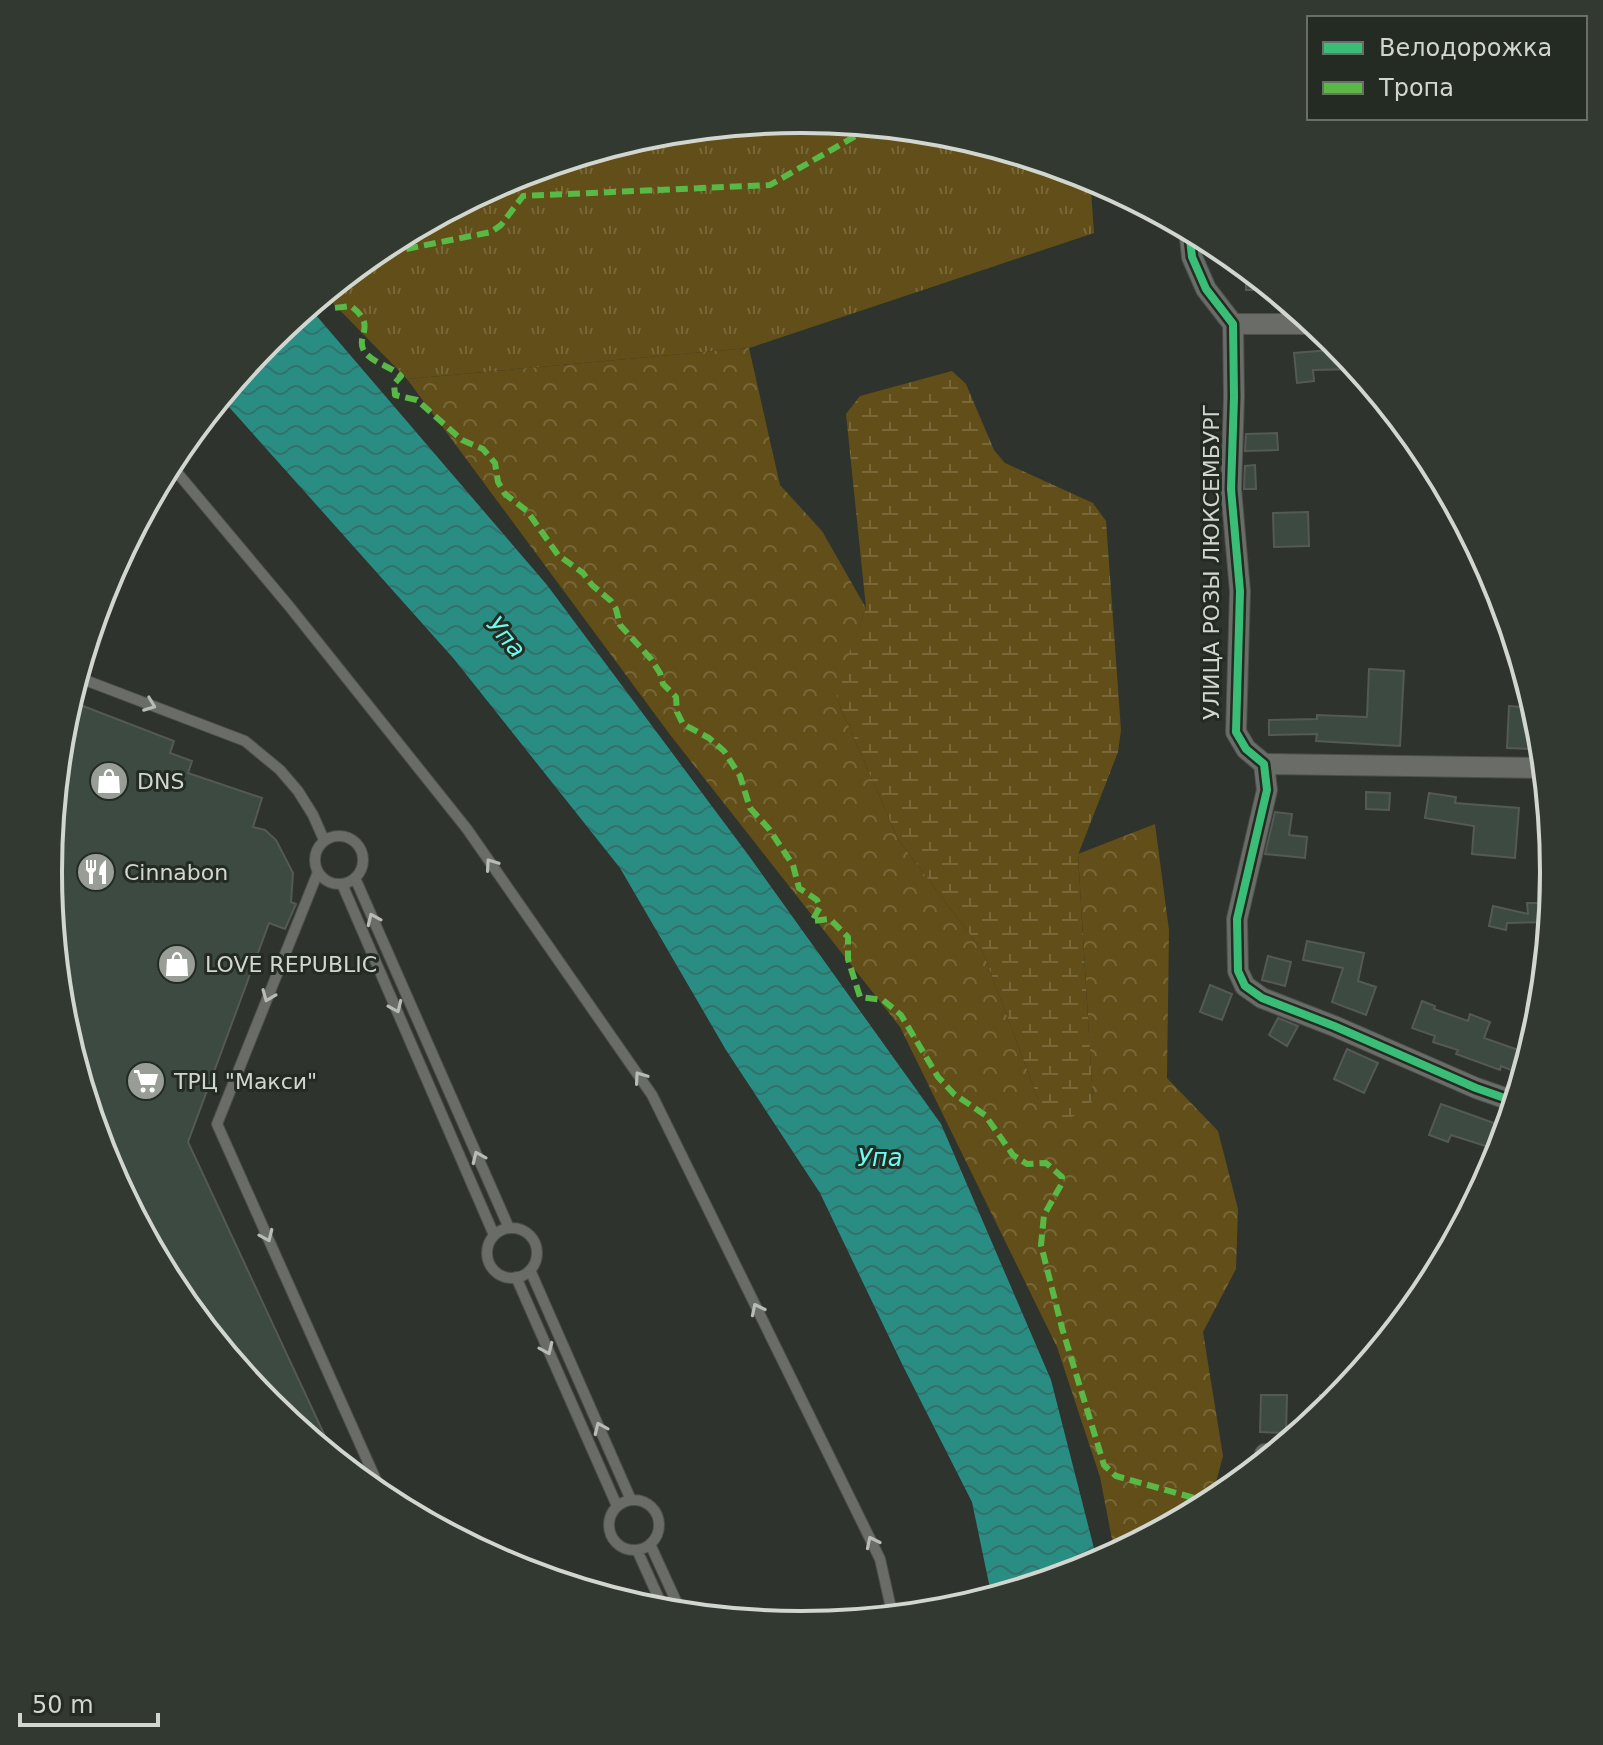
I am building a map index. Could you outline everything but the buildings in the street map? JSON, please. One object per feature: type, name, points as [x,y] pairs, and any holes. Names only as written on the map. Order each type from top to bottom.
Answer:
[{"type":"street","points":[[1191,244],[1192,257],[1206,289],[1233,324],[1296,324]]},
{"type":"street","name":"УЛИЦА РОЗЫ ЛЮКСЕМБУРГ","points":[[1233,324],[1231,489],[1240,591],[1236,732],[1246,749],[1264,764]]},
{"type":"street","points":[[1506,1098],[1262,998],[1245,986],[1238,971],[1237,919],[1267,790],[1264,764],[1534,768]]},
{"type":"lane","points":[[179,475],[289,606],[467,829],[652,1095],[880,1559],[891,1607]]},
{"type":"lane","points":[[87,681],[245,741],[280,770],[298,791],[324,840]]},
{"type":"lane","points":[[318,872],[329,882],[342,884],[355,878],[363,865],[358,844],[338,835],[324,840],[316,852],[318,872],[217,1124],[374,1475]]},
{"type":"lane","points":[[355,878],[509,1228]]},
{"type":"lane","points":[[342,884],[494,1235]]},
{"type":"lane","points":[[509,1228],[524,1231],[534,1243],[536,1257],[530,1270],[516,1277],[500,1275],[489,1262],[487,1249],[494,1235],[509,1228]]},
{"type":"lane","points":[[530,1270],[631,1500]]},
{"type":"lane","points":[[516,1277],[617,1506]]},
{"type":"lane","points":[[631,1500],[647,1503],[657,1515],[658,1531],[650,1544],[637,1550],[624,1548],[611,1535],[609,1522],[617,1506],[631,1500]]},
{"type":"lane","points":[[650,1544],[676,1601]]},
{"type":"lane","points":[[637,1550],[659,1598]]},
{"type":"green space","points":[[802,133],[850,135],[898,139],[993,158],[1091,192],[1094,233],[749,348],[407,379],[332,302],[391,258],[474,209],[564,172],[610,158],[705,139]]},
{"type":"green space","points":[[749,348],[780,485],[822,531],[866,608],[838,685],[837,699],[898,839],[983,952],[1038,1099],[1093,1100],[1078,854],[1155,824],[1169,930],[1167,1078],[1218,1131],[1238,1209],[1236,1269],[1203,1332],[1223,1456],[1215,1485],[1171,1513],[1113,1543],[1100,1477],[1057,1347],[900,1027],[671,736],[407,379]]},
{"type":"green space","points":[[952,371],[966,384],[994,450],[1005,463],[1093,503],[1106,521],[1121,730],[1118,752],[1078,855],[1093,1100],[1085,1111],[1067,1119],[1056,1118],[1038,1099],[983,952],[898,839],[837,699],[837,685],[866,608],[846,414],[860,396]]},
{"type":"water","name":"Упа","points":[[316,315],[547,585],[749,856],[941,1124],[1051,1380],[1095,1551],[990,1588],[972,1502],[820,1193],[726,1050],[620,868],[454,659],[228,406],[279,350]]},
{"type":"marked path","points":[[405,249],[491,232],[501,225],[523,196],[770,185],[856,136]]},
{"type":"marked path","points":[[330,303],[334,308],[351,306],[359,313],[365,325],[362,340],[364,351],[401,376],[394,384],[395,395],[417,400],[462,440],[483,449],[495,463],[498,482],[505,494],[527,511],[558,555],[583,573],[611,601],[620,625],[651,659],[663,684],[676,697],[677,712],[683,724],[709,738],[724,751],[740,776],[750,808],[769,829],[793,865],[799,888],[817,900],[820,907],[812,921],[830,919],[848,937],[848,959],[860,997],[883,1000],[901,1015],[938,1077],[954,1094],[985,1115],[1013,1155],[1027,1164],[1046,1163],[1062,1177],[1061,1185],[1044,1215],[1041,1245],[1062,1328],[1104,1465],[1116,1476],[1195,1498]]},
{"type":"cycle path","points":[[1191,244],[1192,257],[1206,289],[1233,324],[1231,489],[1240,591],[1236,732],[1246,749],[1264,764],[1267,790],[1237,919],[1238,971],[1245,986],[1262,998],[1506,1098]]},
{"type":"place","name":"DNS","points":[[109,781]]},
{"type":"place","name":"Cinnabon","points":[[96,872]]},
{"type":"place","name":"LOVE REPUBLIC","points":[[177,964]]},
{"type":"place","name":"ТРЦ \"Макси\"","points":[[146,1081]]}]
